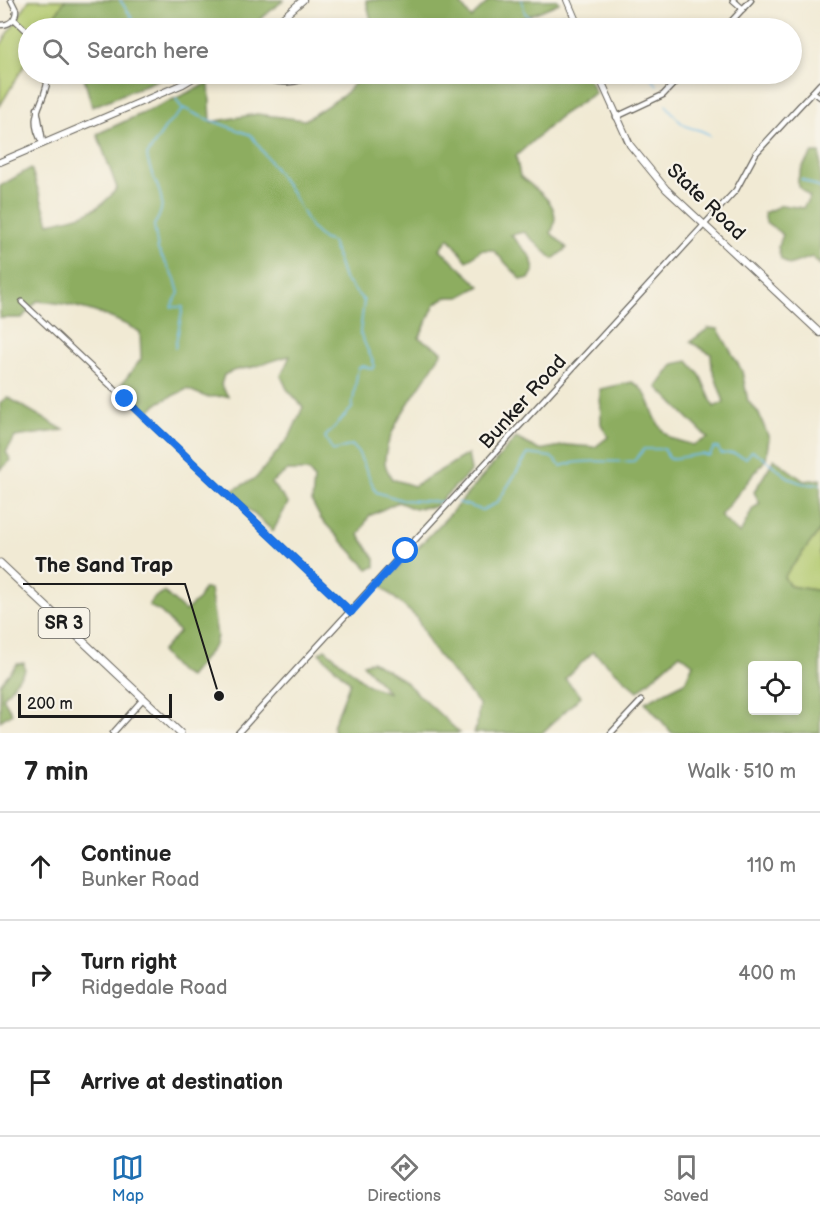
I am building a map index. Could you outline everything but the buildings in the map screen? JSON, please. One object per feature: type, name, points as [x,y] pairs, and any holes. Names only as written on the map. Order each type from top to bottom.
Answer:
[{"type":"main road","points":[[282,18],[303,0]]},
{"type":"main road","points":[[567,0],[575,18]]},
{"type":"main road","points":[[0,162],[183,84]]},
{"type":"main road","name":"State Road","points":[[602,84],[630,145],[651,171],[703,224],[820,333]]},
{"type":"main road","name":"SR 3","points":[[0,563],[180,733]]},
{"type":"street","points":[[0,25],[7,25],[14,19],[16,10],[11,0]]},
{"type":"street","points":[[733,0],[745,7]]},
{"type":"street","points":[[740,0],[745,7]]},
{"type":"street","points":[[735,18],[752,0]]},
{"type":"street","points":[[14,19],[18,23]]},
{"type":"street","points":[[43,144],[36,132],[33,120],[48,84]]},
{"type":"street","points":[[616,117],[663,95],[673,84]]},
{"type":"street","name":"Bunker Road","points":[[238,733],[736,190],[756,153],[820,84]]},
{"type":"street","points":[[813,92],[820,97]]},
{"type":"street","points":[[22,302],[351,612]]},
{"type":"street","points":[[113,733],[143,699]]},
{"type":"street","points":[[611,733],[642,700]]},
{"type":"green space","points":[[29,0],[65,0],[53,18],[18,18],[18,76],[0,106],[0,46]]},
{"type":"green space","points":[[65,0],[284,0],[262,18],[53,18]]},
{"type":"green space","points":[[366,0],[458,0],[471,18],[370,18]]},
{"type":"green space","points":[[490,0],[558,0],[559,3],[524,18],[471,18]]},
{"type":"green space","points":[[564,14],[566,18],[546,18]]},
{"type":"green space","points":[[86,84],[148,84],[92,107]]},
{"type":"green space","points":[[207,84],[209,84],[211,122],[257,114],[305,120],[344,95],[354,84],[591,84],[595,93],[563,114],[516,156],[520,176],[541,193],[552,206],[555,214],[551,233],[567,248],[553,259],[524,232],[511,235],[531,257],[534,270],[529,279],[521,279],[493,250],[481,250],[467,261],[449,238],[440,249],[480,286],[460,297],[446,297],[435,304],[419,338],[442,351],[398,420],[391,435],[385,464],[392,479],[414,486],[468,454],[471,471],[434,507],[412,508],[398,502],[369,516],[359,535],[375,559],[375,567],[368,569],[321,519],[312,502],[314,479],[309,471],[287,471],[271,483],[288,503],[273,531],[229,492],[256,478],[290,436],[303,407],[287,389],[281,376],[290,356],[224,375],[221,385],[228,396],[206,397],[187,389],[160,402],[146,413],[121,385],[141,359],[140,332],[90,311],[50,302],[37,301],[22,318],[0,318],[0,186],[31,168],[49,223],[79,216],[103,203],[117,188],[97,134]]},
{"type":"green space","points":[[813,153],[820,153],[820,265],[812,257],[789,265],[781,259],[778,247],[783,235],[766,222],[764,213],[782,205],[803,208],[810,197],[800,187],[798,178]]},
{"type":"green space","points":[[709,328],[718,329],[742,371],[748,401],[758,412],[769,438],[766,459],[720,516],[740,534],[753,508],[760,504],[754,492],[774,459],[804,481],[820,479],[820,530],[784,577],[790,586],[820,591],[820,733],[672,733],[645,702],[685,682],[693,664],[680,654],[638,691],[593,652],[565,679],[581,696],[542,733],[473,733],[477,726],[479,704],[432,648],[416,617],[381,586],[450,514],[516,438],[539,450],[567,445],[595,447],[608,437],[601,424],[600,389],[632,382],[644,393],[661,429],[670,437],[693,445],[708,438],[657,387],[674,364],[688,361],[700,375],[714,407],[724,402],[712,368],[711,354],[690,342]]},
{"type":"green space","points":[[7,397],[64,430],[15,437],[6,452],[11,460],[0,470],[0,403]]},
{"type":"green space","points":[[820,530],[820,591],[790,586],[783,577]]},
{"type":"green space","points":[[203,589],[210,589],[217,636],[215,645],[189,677],[179,672],[161,652],[179,632],[161,612],[149,606],[152,599],[164,592],[185,611],[199,599]]},
{"type":"green space","points":[[325,649],[368,685],[389,693],[363,664],[372,661],[402,679],[460,733],[334,733],[333,726],[350,682],[319,653]]},
{"type":"green space","points":[[24,663],[25,670],[3,698],[12,713],[0,721],[0,684],[17,664]]},
{"type":"waterway","points":[[120,0],[132,18]]},
{"type":"waterway","points":[[522,0],[525,13],[530,18]]},
{"type":"waterway","points":[[176,99],[181,107],[251,135],[292,193],[311,228],[323,239],[332,242],[344,279],[364,301],[360,333],[375,366],[372,369],[363,366],[358,368],[352,408],[325,437],[333,451],[352,445],[358,452],[376,492],[402,500],[446,502]]},
{"type":"waterway","points":[[666,105],[683,124],[710,136]]},
{"type":"waterway","points":[[175,348],[183,307],[171,307],[179,293],[175,279],[158,250],[154,225],[160,215],[161,197],[147,155],[167,125],[184,109]]},
{"type":"waterway","points":[[801,179],[820,188]]},
{"type":"waterway","points":[[457,502],[482,510],[497,503],[528,454],[551,457],[561,466],[587,461],[634,461],[644,449],[664,449],[669,459],[702,454],[709,456],[714,448],[718,448],[721,454],[733,453],[746,458],[752,451],[783,474],[799,482],[820,484]]},
{"type":"place","name":"The Sand Trap","points":[[219,696]]},
{"type":"route","points":[[125,399],[351,612],[406,551]]}]
